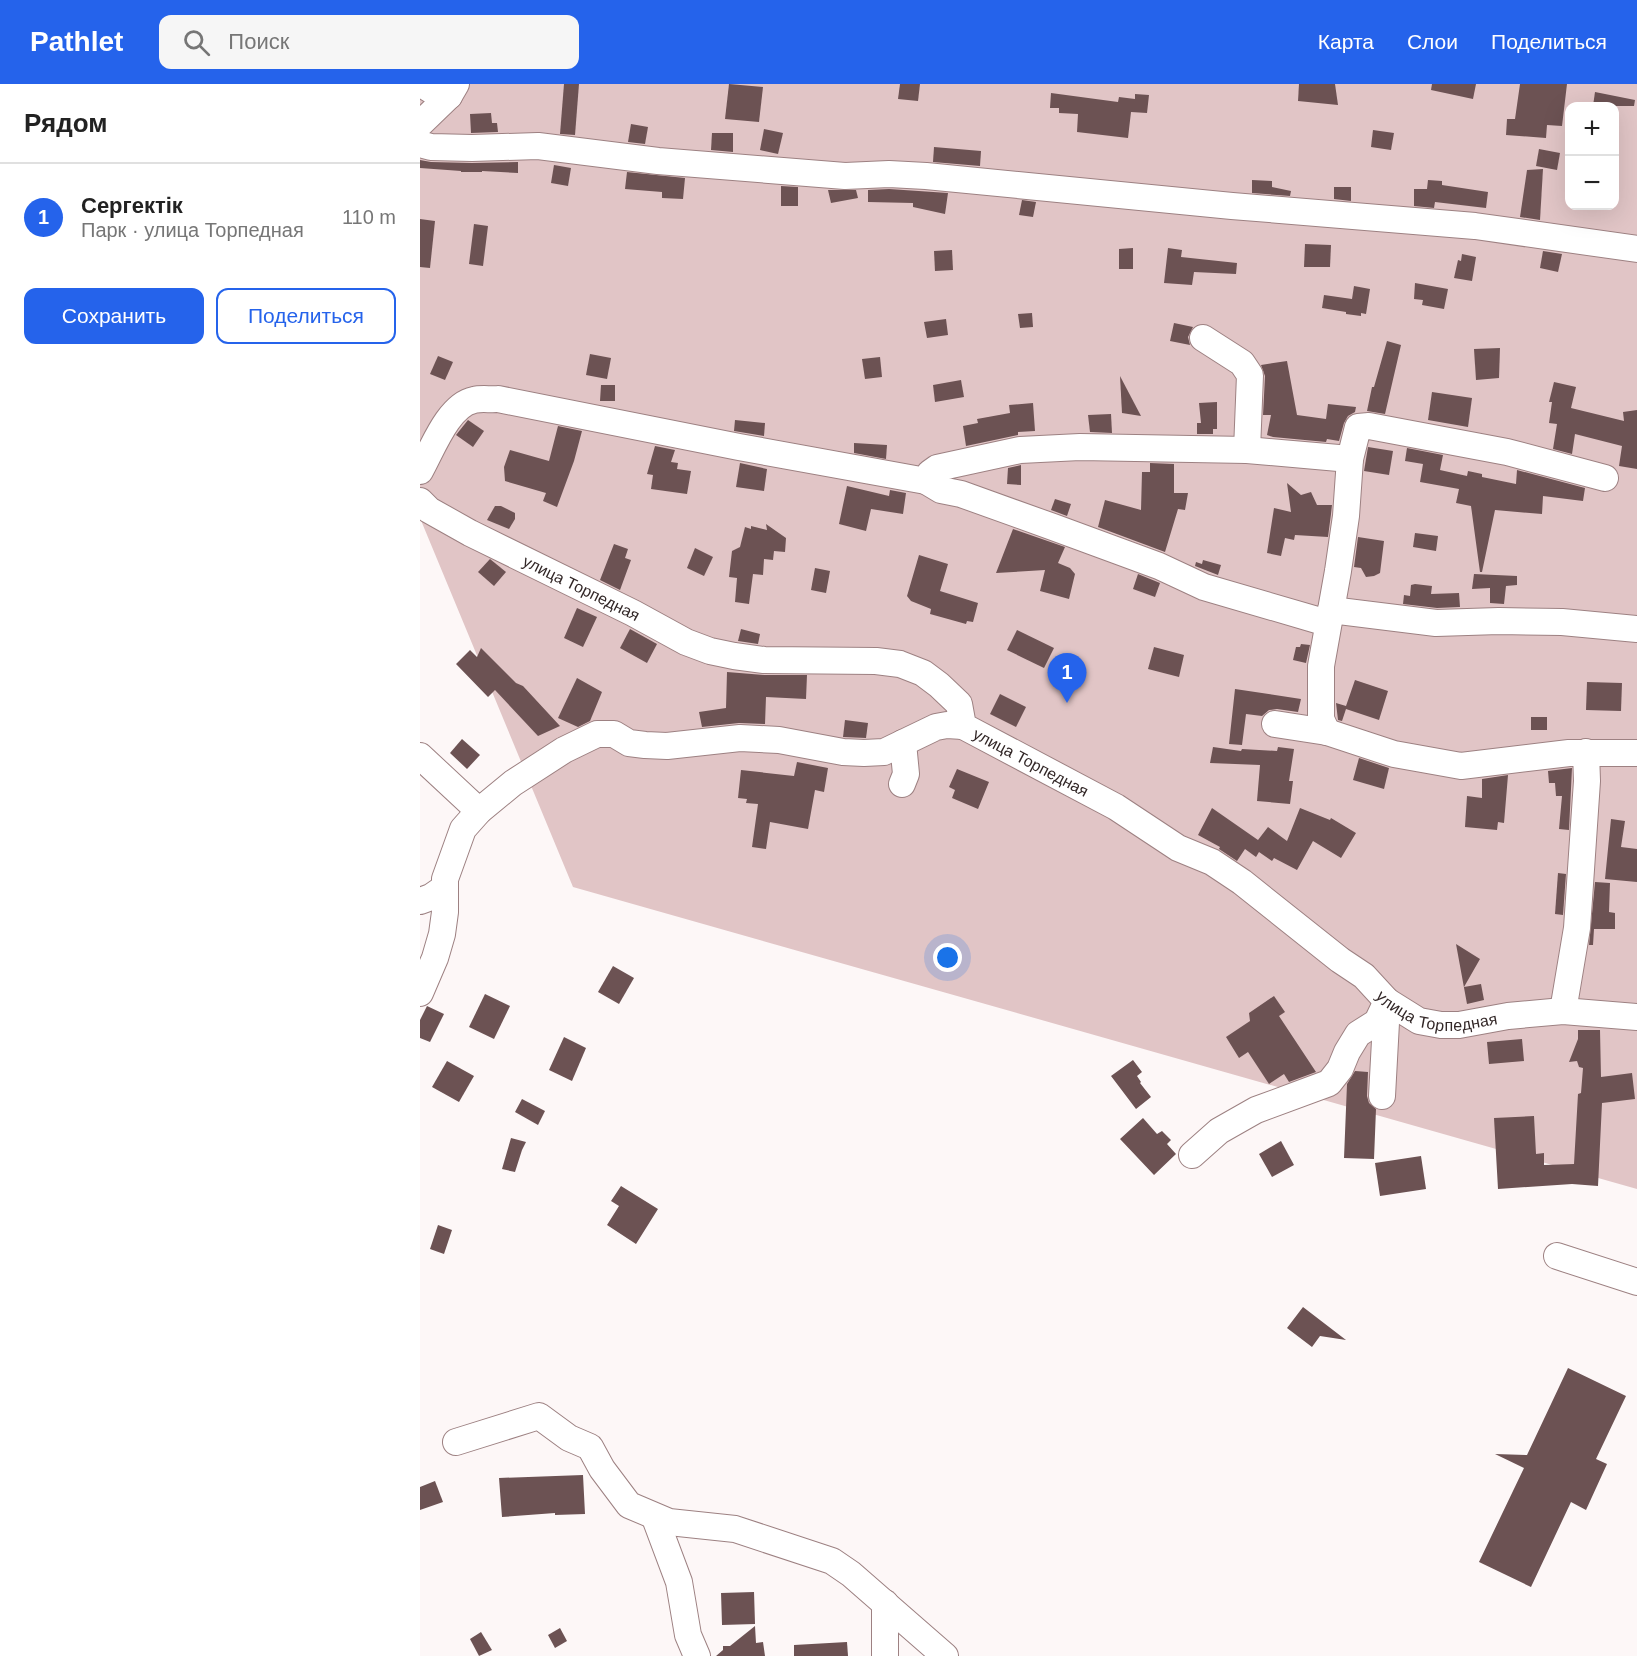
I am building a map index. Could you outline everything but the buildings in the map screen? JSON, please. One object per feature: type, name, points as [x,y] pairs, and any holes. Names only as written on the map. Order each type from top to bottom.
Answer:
[{"type":"street","points":[[421,84],[436,93],[453,90]]},
{"type":"street","points":[[420,124],[453,90]]},
{"type":"street","points":[[420,144],[431,147],[462,148],[538,146],[658,161],[845,176],[889,174],[926,176],[1255,208],[1475,226],[1637,249]]},
{"type":"street","points":[[1203,338],[1242,363],[1250,375],[1247,450]]},
{"type":"street","points":[[420,471],[442,428],[459,407],[473,400],[498,399],[728,445],[926,481],[941,490],[961,494],[1064,531],[1159,566],[1204,586],[1317,621],[1330,615],[1436,623],[1562,622],[1637,629]]},
{"type":"street","points":[[1327,732],[1321,719],[1320,666],[1346,516],[1350,459],[1358,427],[1369,426],[1507,452],[1605,478]]},
{"type":"street","points":[[926,481],[930,473],[937,468],[1020,450],[1080,447],[1247,450],[1350,459]]},
{"type":"street","name":"улица Торпедная","points":[[420,501],[429,510],[470,533],[633,613],[686,642],[710,651],[764,660],[884,662],[900,664],[923,672],[959,705],[963,726],[1116,807],[1178,848],[1212,862],[1242,882],[1340,960],[1364,975],[1387,1001],[1419,1021],[1459,1025],[1563,1011],[1637,1017]]},
{"type":"street","points":[[1275,724],[1327,732],[1394,754],[1461,766],[1586,753],[1637,753]]},
{"type":"street","points":[[420,993],[435,958],[442,934],[445,912],[444,879],[463,829],[479,811],[513,783],[564,750],[597,734],[614,734],[629,744],[667,746],[740,738],[779,740],[843,752],[884,752],[936,727],[963,726]]},
{"type":"street","points":[[903,743],[907,780]]},
{"type":"street","points":[[1563,1011],[1577,927],[1587,782],[1586,753]]},
{"type":"street","points":[[420,756],[479,811]]},
{"type":"street","points":[[420,901],[444,888]]},
{"type":"street","points":[[1382,1096],[1387,1001]]},
{"type":"street","points":[[1192,1155],[1219,1131],[1257,1110],[1329,1083],[1340,1069],[1358,1034],[1377,1022],[1387,1001]]},
{"type":"street","points":[[1557,1256],[1637,1282]]},
{"type":"street","points":[[456,1442],[539,1416],[569,1438],[590,1447],[628,1505],[669,1522],[735,1529],[832,1561],[851,1574],[945,1656]]},
{"type":"street","points":[[656,1518],[679,1582],[688,1635],[697,1656]]},
{"type":"street","points":[[885,1603],[885,1656]]},
{"type":"shaded area","points":[[420,84],[1637,84],[1637,1189],[573,887],[420,518]]},
{"type":"place","name":"Сергектік","points":[[1067,703]]}]
